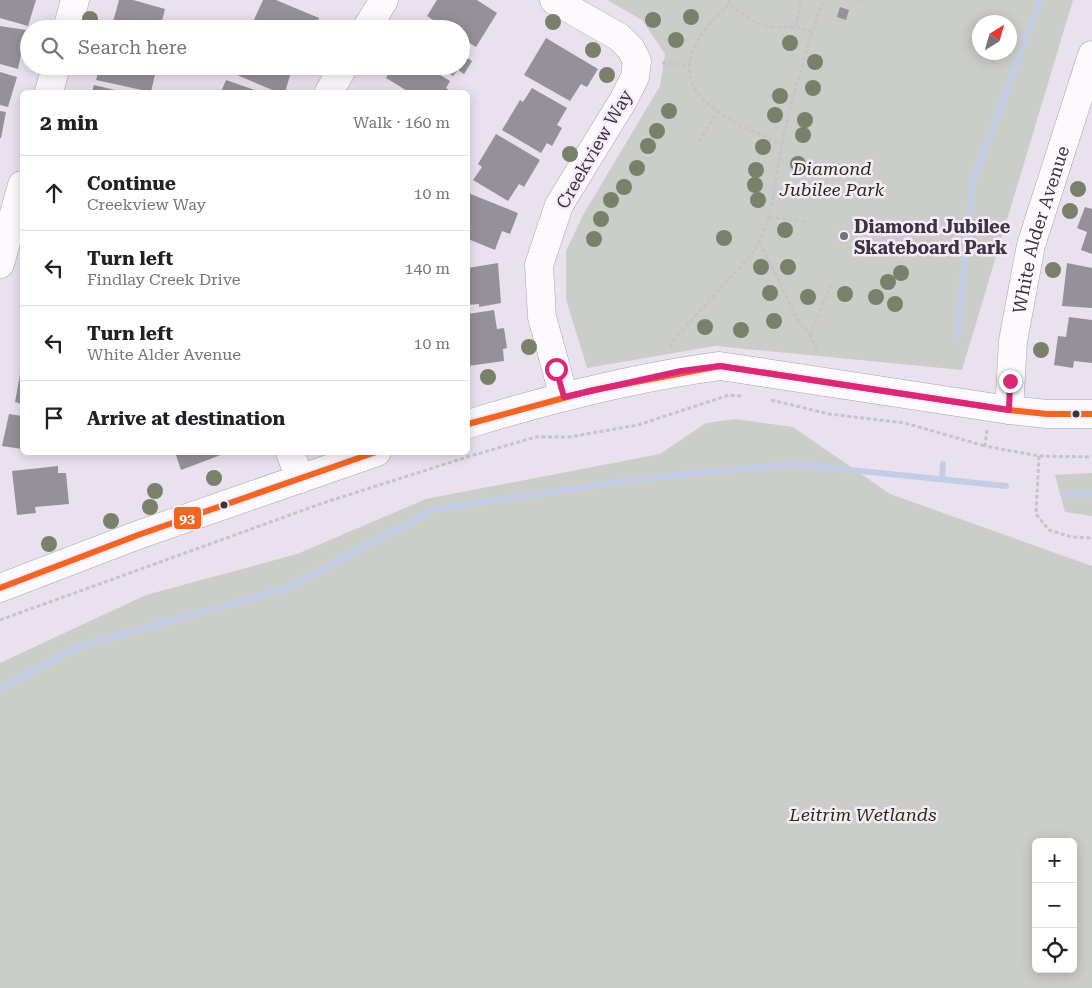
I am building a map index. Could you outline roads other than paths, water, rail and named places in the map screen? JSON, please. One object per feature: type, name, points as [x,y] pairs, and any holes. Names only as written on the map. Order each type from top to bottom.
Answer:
[{"type":"street","points":[[69,20],[75,0]]},
{"type":"street","points":[[372,20],[384,0]]},
{"type":"street","name":"Creekview Way","points":[[554,0],[619,37],[631,49],[637,61],[635,77],[624,99],[559,205],[539,265],[542,317],[564,397]]},
{"type":"street","name":"White Alder Avenue","points":[[999,409],[1031,245],[1092,55]]},
{"type":"street","points":[[50,90],[54,75]]},
{"type":"street","points":[[330,90],[339,75]]},
{"type":"street","points":[[0,264],[20,192]]},
{"type":"street","points":[[470,423],[564,397],[681,371],[720,366],[999,409],[1047,414],[1092,414]]},
{"type":"street","points":[[291,455],[300,479]]},
{"type":"street","points":[[0,588],[138,535],[368,455]]},
{"type":"waterway","points":[[957,336],[972,183],[1040,0]]},
{"type":"waterway","points":[[0,688],[78,647],[284,589],[435,509],[639,479],[793,464],[1006,486]]},
{"type":"waterway","points":[[942,478],[943,464]]},
{"type":"waterway","points":[[1063,494],[1092,494]]},
{"type":"place","name":"Diamond Jubilee Skateboard Park","points":[[844,236]]},
{"type":"park label","name":"Diamond Jubilee Park","points":[[832,178]]},
{"type":"park label","name":"Leitrim Wetlands","points":[[863,814]]}]
